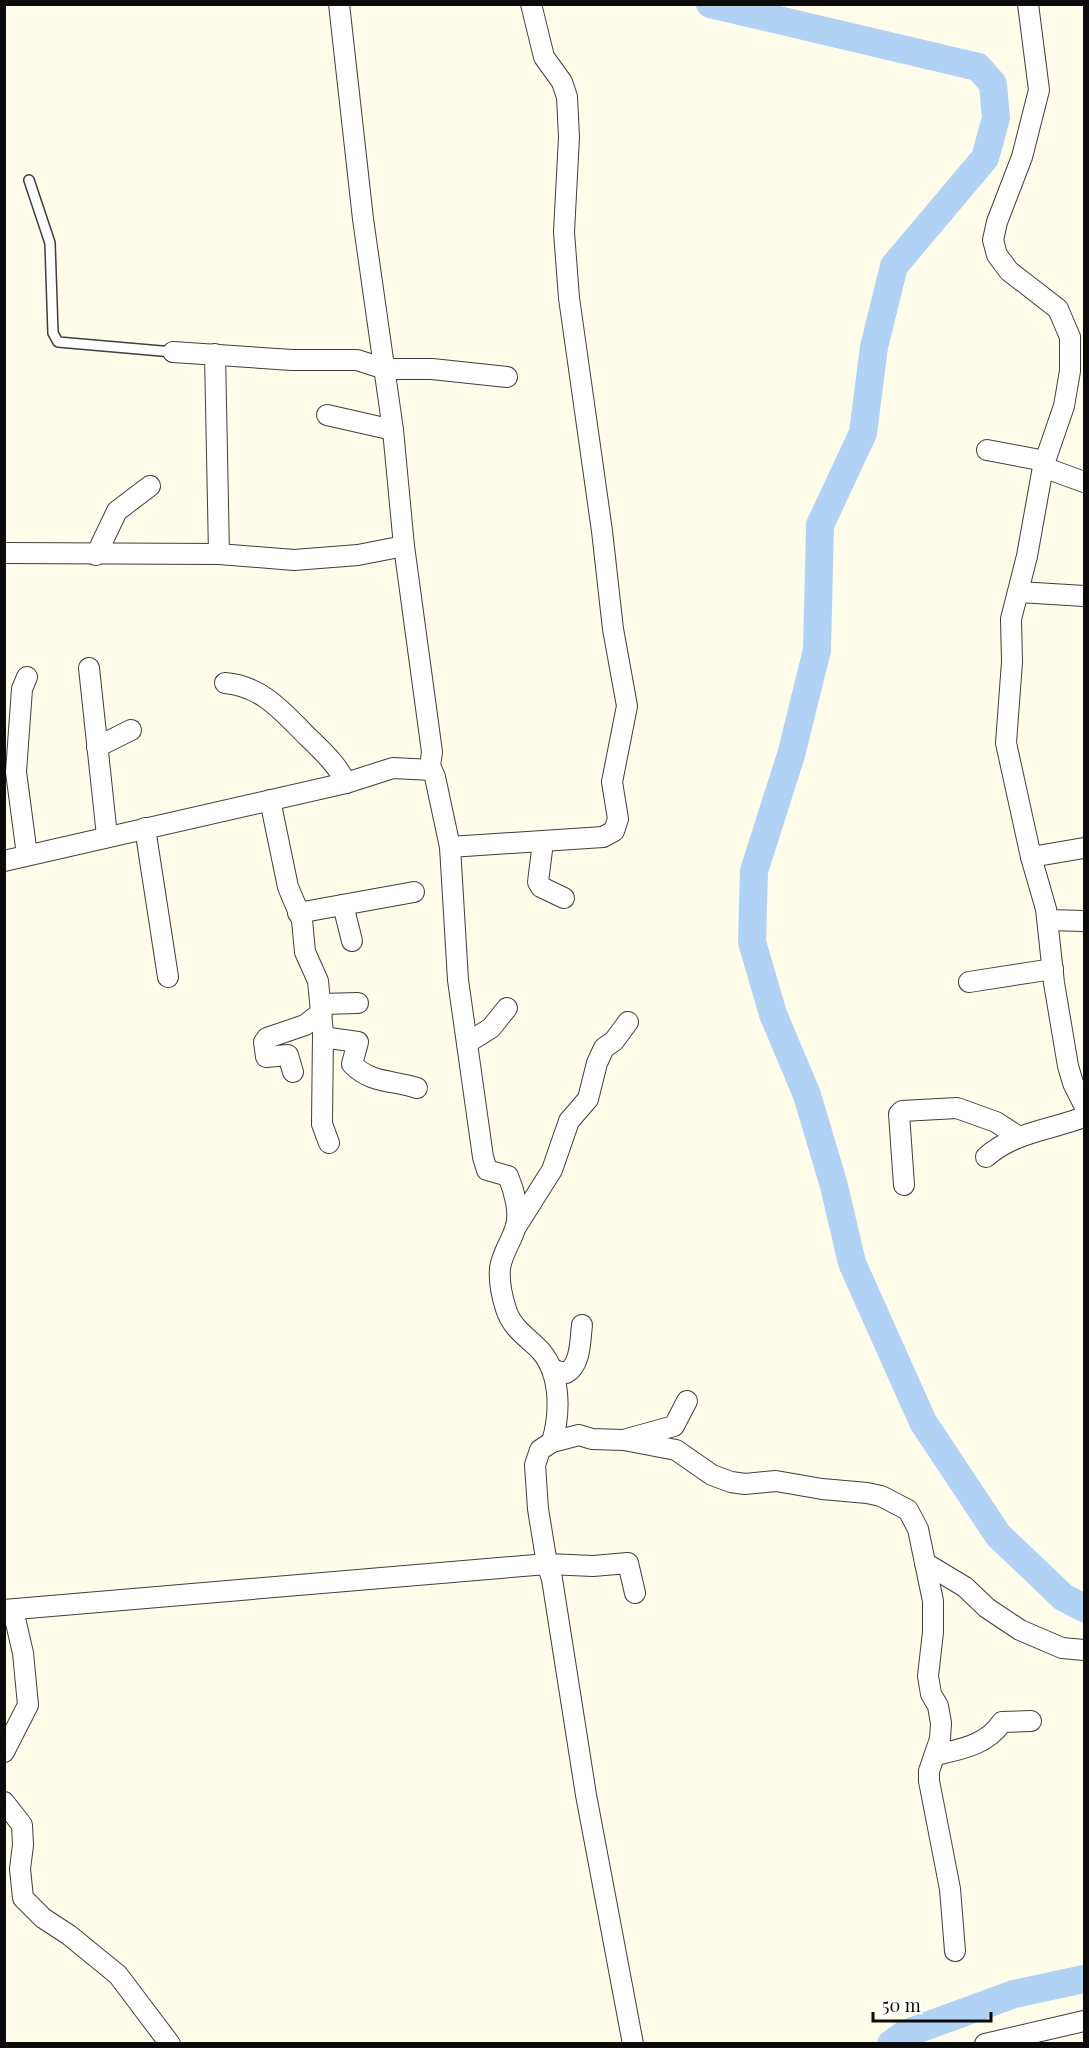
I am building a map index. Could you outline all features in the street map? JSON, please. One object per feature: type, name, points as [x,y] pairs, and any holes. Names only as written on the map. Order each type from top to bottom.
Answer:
[{"type":"street","points":[[339,4],[363,219],[393,430],[404,546],[432,770],[450,847],[458,980],[483,1157],[487,1170],[508,1176],[514,1196],[516,1227]]},
{"type":"street","points":[[450,847],[603,837],[614,831],[618,819],[612,782],[627,706],[613,629],[603,531],[569,298],[564,232],[568,137],[567,97],[562,82],[544,57],[531,4]]},
{"type":"street","points":[[1035,6],[1039,90],[1031,126],[997,222],[993,240],[997,255],[1009,271],[1058,309],[1070,337],[1070,371],[1064,406],[1044,464],[1019,592],[1011,619],[1012,662],[1006,743],[1031,857],[1048,920],[1068,1066],[1073,1083],[1084,1105]]},
{"type":"street","points":[[173,352],[292,360],[357,360],[385,369],[432,369],[507,377]]},
{"type":"street","points":[[215,354],[219,554]]},
{"type":"street","points":[[327,415],[393,430]]},
{"type":"street","points":[[987,450],[1044,464],[1084,483]]},
{"type":"street","points":[[96,555],[117,511],[150,486]]},
{"type":"street","points":[[4,553],[219,554],[254,559],[321,558],[404,546]]},
{"type":"street","points":[[1019,592],[1084,596]]},
{"type":"street","points":[[89,668],[107,836]]},
{"type":"street","points":[[27,677],[22,689],[16,772],[27,855]]},
{"type":"street","points":[[225,683],[248,687],[276,704],[334,763],[346,783]]},
{"type":"street","points":[[97,747],[131,730]]},
{"type":"street","points":[[4,861],[346,783],[393,768],[432,770]]},
{"type":"street","points":[[270,800],[288,887],[302,920],[305,952],[318,981],[323,1033],[322,1124],[329,1143]]},
{"type":"street","points":[[145,828],[168,977]]},
{"type":"street","points":[[543,842],[538,882],[541,887],[564,897]]},
{"type":"street","points":[[1031,857],[1084,848]]},
{"type":"street","points":[[298,913],[414,892]]},
{"type":"street","points":[[344,905],[352,941]]},
{"type":"street","points":[[1048,920],[1084,921]]},
{"type":"street","points":[[969,982],[1053,969]]},
{"type":"street","points":[[293,1072],[288,1054],[266,1057],[264,1042],[267,1038],[305,1026],[322,1008],[358,1003]]},
{"type":"street","points":[[467,1043],[491,1028],[507,1008]]},
{"type":"street","points":[[552,1442],[557,1393],[553,1370],[537,1348],[519,1332],[506,1310],[500,1268],[516,1227],[552,1170],[569,1120],[588,1099],[597,1064],[604,1048],[614,1041],[628,1022]]},
{"type":"street","points":[[323,1033],[329,1038],[358,1042],[352,1064],[369,1076],[384,1083],[404,1083],[417,1088]]},
{"type":"street","points":[[904,1185],[898,1114],[902,1111],[957,1108],[996,1122],[1019,1137]]},
{"type":"street","points":[[986,1157],[1004,1143],[1019,1137],[1084,1118]]},
{"type":"street","points":[[553,1370],[566,1373],[572,1370],[576,1363],[582,1326]]},
{"type":"street","points":[[624,1440],[674,1426],[687,1401]]},
{"type":"street","points":[[633,2043],[586,1795],[552,1579],[547,1564],[535,1465],[540,1450],[552,1442],[579,1435],[592,1439],[624,1440],[676,1450],[712,1475],[731,1482],[745,1484],[776,1481],[881,1496],[908,1510],[918,1529],[933,1601],[933,1632],[928,1676],[931,1694],[938,1706],[941,1723],[936,1755],[929,1770],[929,1781],[947,1869],[955,1952]]},
{"type":"street","points":[[4,1752],[28,1705],[23,1653],[9,1610],[547,1564],[593,1566],[628,1563],[635,1593]]},
{"type":"street","points":[[925,1563],[965,1587],[987,1608],[1020,1630],[1062,1648],[1084,1650]]},
{"type":"street","points":[[936,1755],[976,1744],[996,1731],[1002,1722],[1031,1721]]},
{"type":"street","points":[[4,1802],[22,1825],[23,1845],[20,1869],[23,1898],[43,1918],[69,1935],[118,1975],[171,2043]]},
{"type":"street","points":[[985,2043],[1083,2025]]},
{"type":"lane","points":[[29,180],[50,243],[53,333],[58,342],[173,352]]},
{"type":"waterway","points":[[710,4],[978,67],[993,84],[996,118],[985,158],[894,266],[874,347],[863,433],[820,525],[817,650],[791,755],[754,871],[752,942],[773,1014],[807,1095],[834,1186],[852,1263],[923,1422],[998,1535],[1063,1597],[1084,1608]]},
{"type":"waterway","points":[[891,2044],[905,2034],[1014,1994],[1084,1979]]}]
